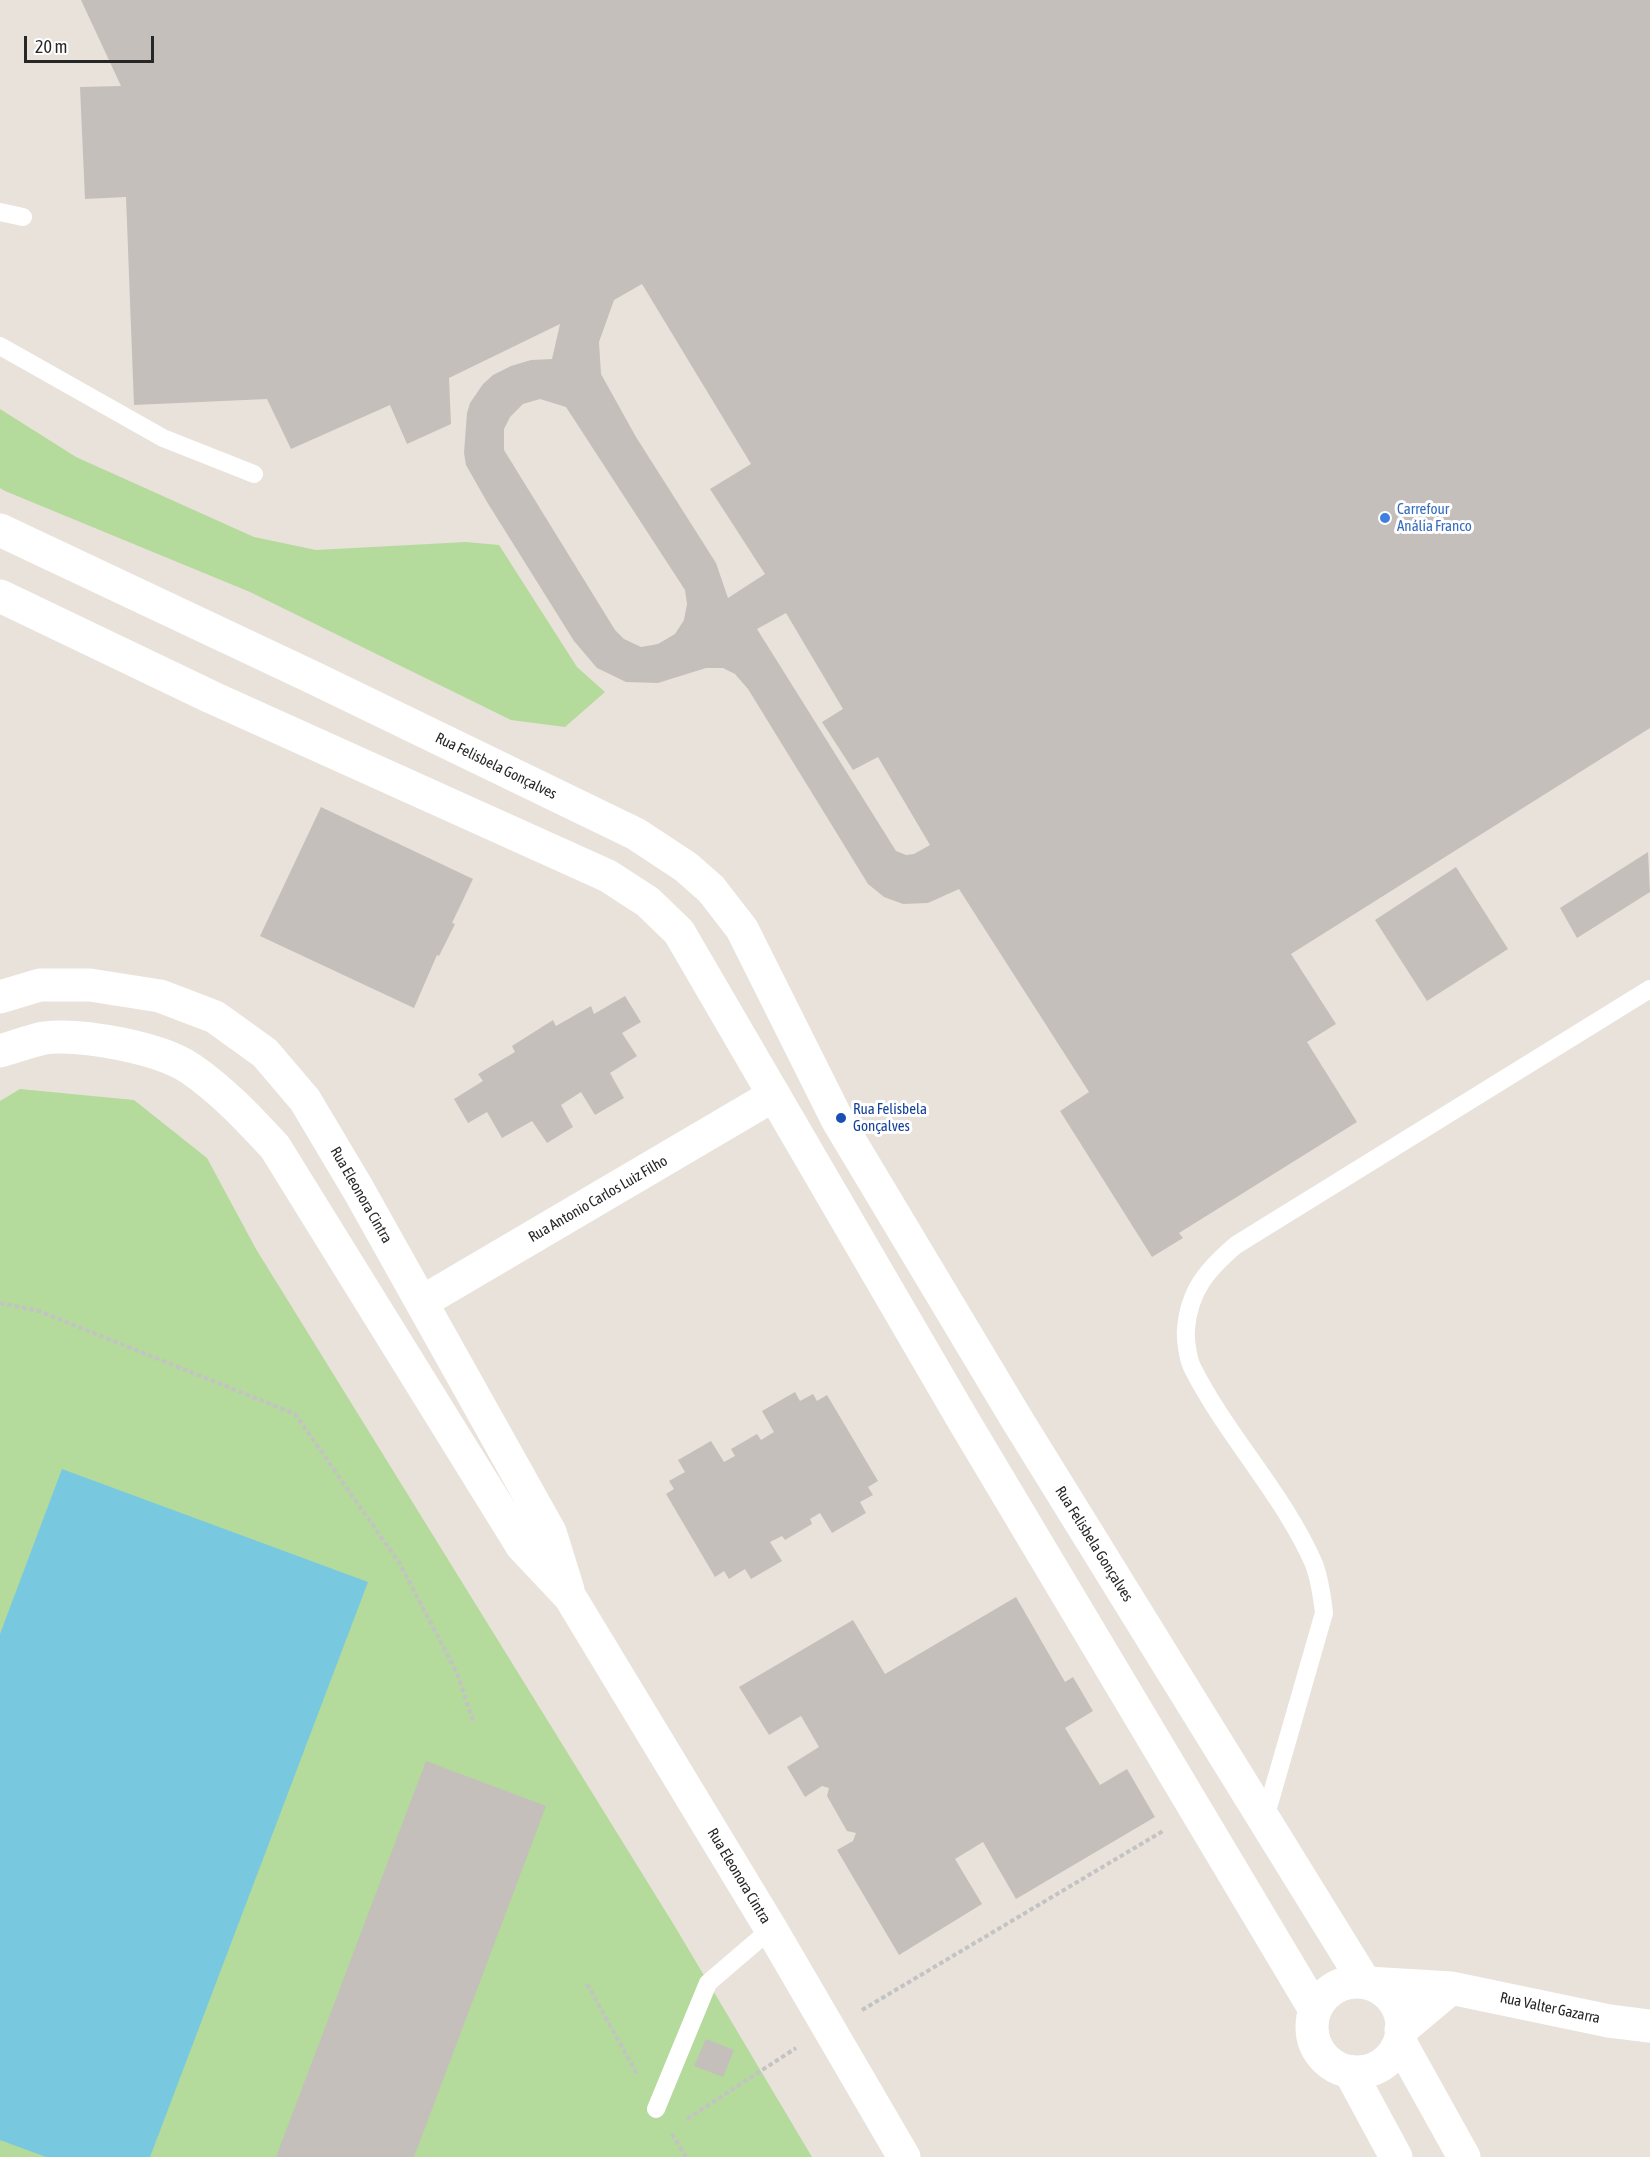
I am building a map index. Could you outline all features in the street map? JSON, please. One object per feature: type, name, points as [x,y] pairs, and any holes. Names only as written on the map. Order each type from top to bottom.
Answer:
[{"type":"street","name":"Rua Felisbela Gonçalves","points":[[0,530],[314,678],[636,834],[686,867],[711,889],[742,929],[838,1121],[1016,1418],[1366,1982]]},
{"type":"street","points":[[0,596],[211,697],[608,876],[640,897],[679,932],[962,1418],[1314,2008]]},
{"type":"street","name":"Rua Eleonora Cintra","points":[[0,998],[40,985],[90,985],[160,996],[215,1017],[265,1053],[305,1100],[422,1302],[550,1532],[570,1597]]},
{"type":"street","name":"Rua Eleonora Cintra","points":[[0,1051],[45,1038],[83,1038],[138,1047],[189,1067],[233,1102],[275,1147],[522,1546],[570,1597],[771,1929],[904,2157]]},
{"type":"street","name":"Rua Antonio Carlos Luiz Filho","points":[[422,1302],[774,1095]]},
{"type":"street","points":[[1451,1988],[1401,2036],[1389,2060],[1371,2070],[1350,2072],[1325,2060],[1311,2036],[1314,2008],[1326,1992],[1344,1982],[1366,1982],[1388,1992],[1402,2015],[1401,2036],[1464,2157]]},
{"type":"street","name":"Rua Valter Gazarra","points":[[1366,1982],[1451,1988],[1608,2021],[1650,2026]]},
{"type":"street","points":[[1350,2072],[1396,2157]]},
{"type":"lane","points":[[0,212],[23,217]]},
{"type":"lane","points":[[0,346],[163,438],[254,474]]},
{"type":"lane","points":[[1265,1818],[1324,1613],[1320,1583],[1313,1563],[1283,1509],[1192,1367],[1185,1330],[1191,1301],[1207,1271],[1236,1245],[1650,989]]},
{"type":"lane","points":[[656,2109],[708,1983],[771,1929]]},
{"type":"path","points":[[0,1303],[39,1311],[295,1414],[400,1564],[457,1673],[473,1721]]},
{"type":"path","points":[[679,2124],[766,2065],[1197,1811]]},
{"type":"green space","points":[[0,409],[76,457],[254,537],[316,550],[466,542],[499,545],[577,667],[605,692],[565,727],[511,720],[250,592],[5,491],[0,488]]},
{"type":"green space","points":[[20,1089],[134,1100],[207,1158],[256,1249],[674,1925],[812,2157],[0,2157],[0,1101]]},
{"type":"water","points":[[62,1469],[368,1582],[150,2157],[46,2157],[0,2140],[0,1634]]},
{"type":"building","points":[[81,0],[1650,0],[1650,728],[1291,954],[1336,1024],[1307,1042],[1357,1122],[1179,1233],[1183,1238],[1152,1257],[1060,1111],[1089,1092],[959,889],[928,903],[903,904],[884,897],[868,884],[748,689],[735,674],[723,668],[706,668],[658,683],[626,682],[597,668],[574,641],[487,502],[466,465],[464,453],[467,413],[470,403],[483,384],[493,375],[511,366],[531,360],[552,359],[560,324],[449,378],[451,424],[407,444],[390,405],[291,449],[267,399],[134,405],[126,197],[85,199],[80,87],[121,86]],"holes":[[[642,284],[751,464],[710,489],[765,574],[728,598],[716,563],[636,437],[601,374],[599,342],[614,300]],[[540,399],[566,407],[685,590],[687,604],[684,620],[675,634],[658,644],[641,647],[624,639],[615,630],[504,450],[504,429],[510,417],[523,404]],[[786,613],[843,709],[822,722],[853,770],[878,757],[930,845],[914,854],[906,855],[896,851],[757,629]]]},
{"type":"building","points":[[321,807],[473,879],[452,923],[455,924],[439,956],[437,955],[414,1008],[260,936]]},
{"type":"building","points":[[1648,852],[1650,892],[1577,938],[1560,908]]},
{"type":"building","points":[[1456,867],[1508,949],[1427,1001],[1375,920]]},
{"type":"building","points":[[625,996],[641,1022],[622,1033],[637,1056],[610,1073],[624,1098],[595,1115],[581,1092],[561,1105],[573,1127],[547,1143],[532,1121],[502,1138],[487,1112],[468,1123],[454,1099],[483,1081],[478,1074],[515,1052],[512,1046],[553,1020],[556,1026],[591,1006],[594,1014]]},
{"type":"building","points":[[795,1392],[800,1401],[813,1394],[817,1401],[827,1395],[878,1481],[868,1487],[873,1495],[860,1502],[866,1513],[832,1533],[820,1513],[810,1519],[812,1524],[785,1540],[782,1536],[770,1542],[782,1561],[751,1579],[745,1569],[729,1579],[724,1571],[715,1577],[666,1494],[674,1489],[669,1481],[685,1472],[678,1460],[711,1441],[724,1462],[735,1456],[731,1449],[757,1434],[761,1440],[774,1432],[762,1411]]},
{"type":"building","points":[[1016,1597],[1065,1682],[1073,1677],[1093,1711],[1065,1728],[1100,1785],[1127,1769],[1155,1817],[1016,1899],[983,1842],[955,1859],[982,1904],[899,1955],[837,1850],[853,1841],[856,1833],[847,1831],[827,1796],[829,1788],[822,1786],[805,1797],[787,1767],[819,1747],[801,1716],[769,1735],[739,1687],[853,1620],[885,1674]]},
{"type":"building","points":[[426,1761],[546,1806],[414,2157],[276,2157]]},
{"type":"building","points":[[706,2039],[734,2050],[723,2077],[694,2066]]},
{"type":"place","name":"Carrefour Anália Franco","points":[[1385,518]]},
{"type":"place","name":"Rua Felisbela Gonçalves","points":[[841,1118]]}]
